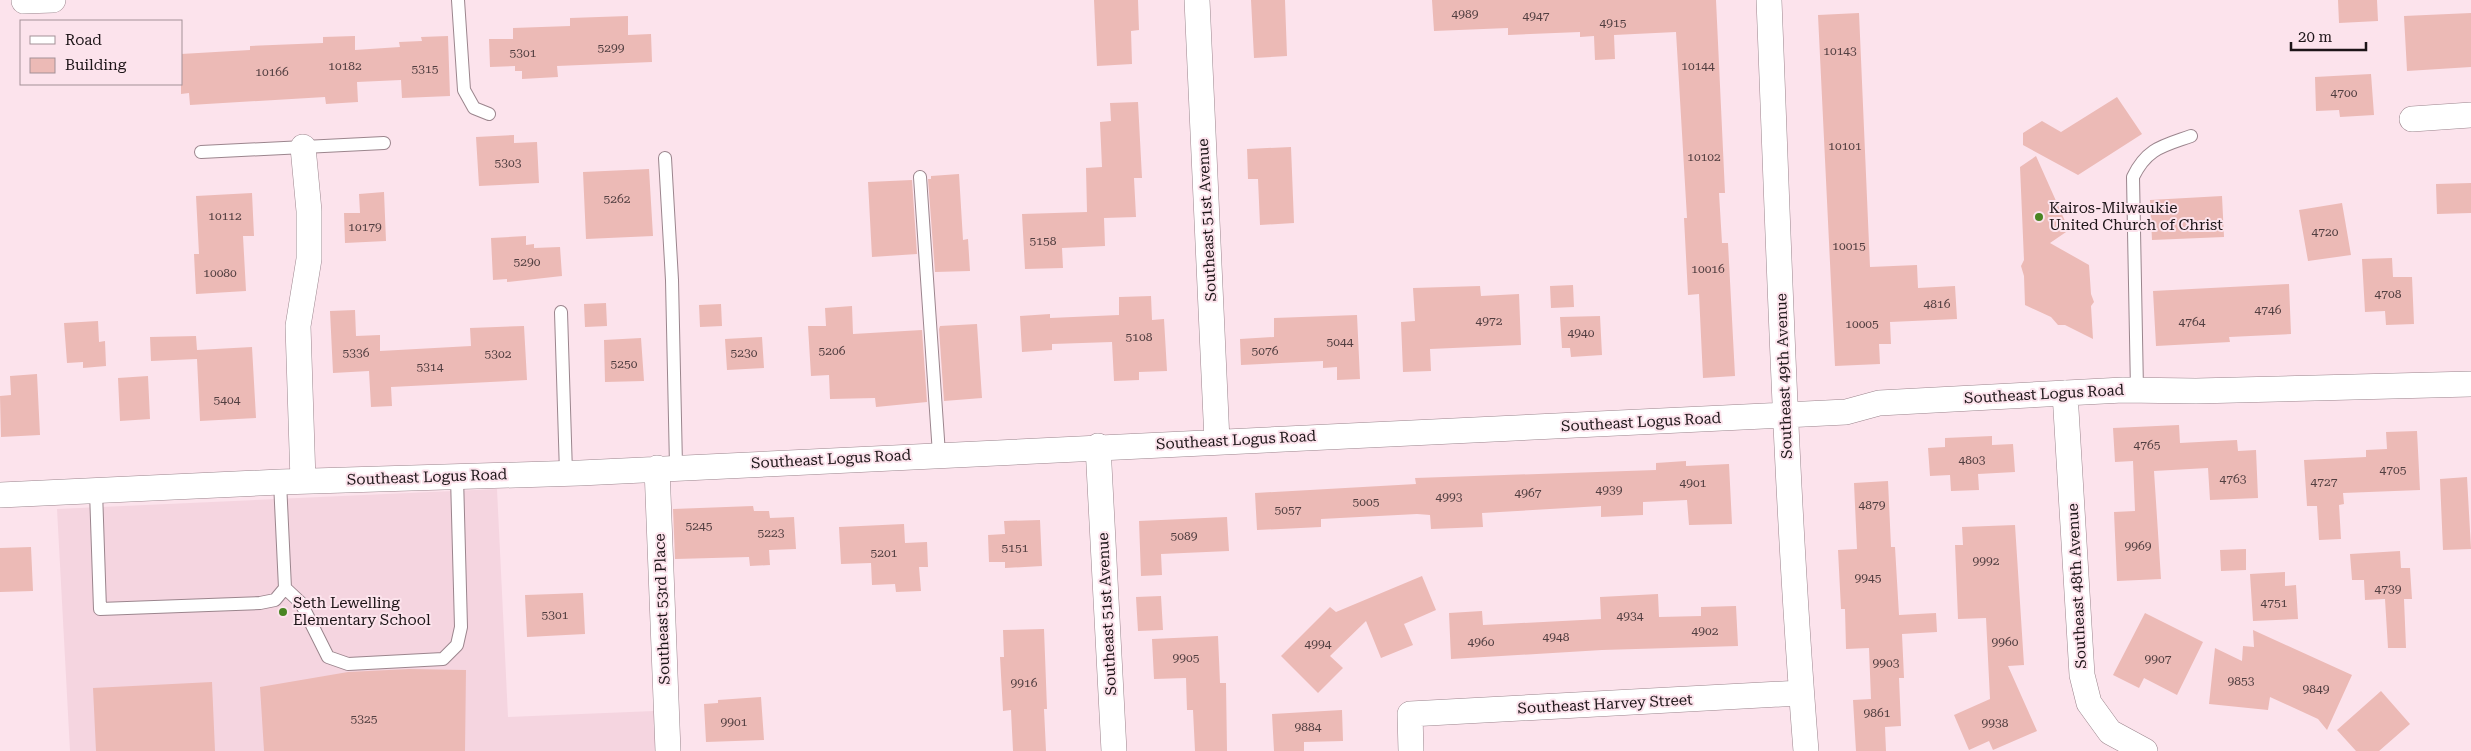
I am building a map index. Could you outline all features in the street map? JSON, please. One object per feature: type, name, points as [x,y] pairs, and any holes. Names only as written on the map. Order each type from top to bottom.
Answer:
[{"type":"street","points":[[24,1],[53,0]]},
{"type":"street","name":"Southeast 51st Avenue","points":[[1197,0],[1217,441]]},
{"type":"street","name":"Southeast 49th Avenue","points":[[1769,0],[1785,415],[1800,693],[1806,751]]},
{"type":"street","points":[[2412,118],[2471,115]]},
{"type":"street","points":[[292,482],[298,326],[309,249],[309,211],[303,147]]},
{"type":"street","name":"Southeast Logus Road","points":[[0,495],[292,482],[566,473],[1098,446],[1846,412],[1879,404],[2065,393],[2471,384]]},
{"type":"street","name":"Southeast 48th Avenue","points":[[2065,393],[2082,675],[2089,703],[2110,732],[2145,751]]},
{"type":"street","name":"Southeast 51st Avenue","points":[[1098,446],[1114,751]]},
{"type":"street","name":"Southeast 53rd Place","points":[[667,467],[668,751]]},
{"type":"street","name":"Southeast Harvey Street","points":[[1411,751],[1410,714],[1800,693]]},
{"type":"lane","points":[[458,0],[464,90],[474,108],[489,114]]},
{"type":"lane","points":[[2137,390],[2132,177],[2140,161],[2155,149],[2191,136]]},
{"type":"lane","points":[[201,152],[384,143]]},
{"type":"lane","points":[[665,158],[672,280],[667,467]]},
{"type":"lane","points":[[920,176],[939,454]]},
{"type":"lane","points":[[561,312],[566,473]]},
{"type":"lane","points":[[285,588],[301,603],[328,657],[348,664],[443,659],[456,645],[462,627],[458,477]]},
{"type":"lane","points":[[96,491],[100,609],[260,603],[275,600],[285,588],[292,482]]},
{"type":"shaded area","name":"Seth Lewelling Elementary School","points":[[497,489],[508,717],[654,711],[656,751],[70,751],[57,509]]},
{"type":"building","points":[[1094,0],[1138,0],[1139,30],[1131,31],[1132,64],[1097,66]]},
{"type":"building","points":[[1251,0],[1285,0],[1287,56],[1254,58]]},
{"type":"building","points":[[1432,0],[1716,0],[1725,193],[1719,193],[1722,243],[1728,243],[1735,376],[1703,378],[1699,294],[1688,295],[1684,218],[1687,218],[1676,32],[1614,35],[1615,59],[1595,60],[1594,36],[1580,37],[1580,32],[1508,35],[1508,28],[1434,31]]},
{"type":"building","points":[[2338,0],[2377,0],[2378,21],[2339,23]]},
{"type":"building","points":[[1859,13],[1870,267],[1917,265],[1918,288],[1955,286],[1957,319],[1890,322],[1891,344],[1879,344],[1880,364],[1835,366],[1818,15]]},
{"type":"building","points":[[2471,13],[2471,67],[2407,71],[2404,16]]},
{"type":"building","points":[[628,16],[628,35],[651,34],[652,62],[557,66],[558,77],[522,79],[522,71],[515,71],[515,66],[490,67],[489,39],[513,39],[513,28],[570,26],[570,18]]},
{"type":"building","points":[[355,36],[355,50],[400,47],[399,42],[422,41],[421,37],[448,36],[450,96],[402,98],[401,80],[357,82],[358,102],[326,104],[325,97],[190,105],[189,93],[181,94],[182,54],[250,50],[250,46],[323,43],[323,37]]},
{"type":"building","points":[[2371,74],[2374,115],[2340,117],[2339,110],[2316,111],[2315,77]]},
{"type":"building","points":[[2117,97],[2142,134],[2078,175],[2023,145],[2023,133],[2042,121],[2061,132]]},
{"type":"building","points":[[1138,102],[1142,178],[1134,178],[1136,217],[1104,218],[1105,246],[1062,248],[1063,268],[1025,269],[1022,214],[1087,212],[1086,168],[1102,167],[1100,122],[1111,121],[1110,103]]},
{"type":"building","points":[[514,135],[514,143],[537,142],[539,183],[479,186],[476,137]]},
{"type":"building","points":[[1291,147],[1294,223],[1260,225],[1258,179],[1248,179],[1247,149]]},
{"type":"building","points":[[2036,156],[2069,230],[2050,243],[2089,265],[2091,294],[2094,302],[2091,306],[2093,339],[2065,325],[2058,325],[2051,317],[2025,305],[2024,276],[2021,266],[2024,260],[2020,167]]},
{"type":"building","points":[[649,169],[653,236],[586,239],[583,172]]},
{"type":"building","points":[[959,174],[963,240],[968,239],[970,271],[935,272],[928,179],[931,179],[931,176]]},
{"type":"building","points":[[912,180],[917,254],[872,257],[868,182]]},
{"type":"building","points":[[2471,183],[2471,213],[2437,214],[2436,184]]},
{"type":"building","points":[[384,192],[386,241],[345,243],[344,213],[360,213],[359,194]]},
{"type":"building","points":[[252,193],[254,236],[243,236],[246,291],[196,294],[194,254],[199,254],[196,196]]},
{"type":"building","points":[[2222,196],[2224,237],[2152,240],[2150,200]]},
{"type":"building","points":[[2342,203],[2351,255],[2308,261],[2299,210]]},
{"type":"building","points":[[526,236],[526,245],[534,244],[534,248],[560,247],[562,276],[507,282],[507,279],[493,280],[491,238]]},
{"type":"building","points":[[2392,258],[2393,277],[2412,277],[2414,324],[2386,325],[2385,311],[2365,312],[2362,259]]},
{"type":"building","points":[[2289,284],[2291,334],[2229,337],[2230,342],[2156,346],[2153,291]]},
{"type":"building","points":[[1573,285],[1574,307],[1551,308],[1550,286]]},
{"type":"building","points":[[1480,286],[1481,296],[1519,294],[1521,345],[1430,349],[1431,371],[1403,372],[1401,322],[1415,321],[1413,288]]},
{"type":"building","points":[[1151,296],[1152,320],[1164,319],[1167,371],[1139,372],[1139,380],[1114,381],[1112,342],[1052,344],[1052,350],[1022,352],[1020,316],[1050,314],[1050,318],[1119,315],[1119,297]]},
{"type":"building","points":[[606,303],[607,326],[585,327],[584,304]]},
{"type":"building","points":[[721,304],[722,326],[700,327],[699,305]]},
{"type":"building","points":[[852,306],[853,334],[922,330],[927,402],[876,407],[875,398],[830,399],[829,375],[811,376],[808,326],[826,326],[825,308]]},
{"type":"building","points":[[355,310],[356,336],[380,335],[380,351],[471,346],[470,328],[524,326],[527,380],[391,387],[392,406],[371,407],[369,371],[333,373],[330,311]]},
{"type":"building","points":[[1357,315],[1360,379],[1337,380],[1337,367],[1323,368],[1323,361],[1241,365],[1240,339],[1274,337],[1274,318]]},
{"type":"building","points":[[1600,316],[1602,355],[1571,357],[1570,348],[1562,348],[1560,317]]},
{"type":"building","points":[[98,321],[99,342],[105,341],[106,366],[83,368],[83,362],[67,363],[64,323]]},
{"type":"building","points":[[977,324],[982,398],[944,401],[940,326]]},
{"type":"building","points":[[196,336],[197,350],[252,347],[256,418],[200,421],[197,359],[151,361],[150,337]]},
{"type":"building","points":[[762,337],[764,368],[727,370],[725,339]]},
{"type":"building","points":[[641,338],[644,381],[605,382],[604,340]]},
{"type":"building","points":[[37,374],[40,435],[1,437],[0,396],[11,395],[10,376]]},
{"type":"building","points":[[148,376],[150,419],[120,421],[118,378]]},
{"type":"building","points":[[2179,425],[2180,443],[2237,440],[2238,451],[2256,450],[2258,498],[2210,500],[2208,468],[2154,471],[2161,579],[2117,581],[2114,512],[2135,511],[2133,461],[2115,462],[2113,428]]},
{"type":"building","points":[[2417,431],[2420,490],[2343,493],[2344,504],[2339,505],[2341,539],[2319,540],[2317,506],[2307,506],[2304,460],[2366,457],[2366,450],[2387,449],[2386,432]]},
{"type":"building","points":[[1992,436],[1992,445],[2013,444],[2015,472],[1978,474],[1979,490],[1951,491],[1950,475],[1930,476],[1928,448],[1945,447],[1945,438]]},
{"type":"building","points":[[1686,461],[1686,466],[1729,464],[1732,524],[1689,525],[1687,500],[1643,502],[1643,515],[1601,517],[1601,506],[1482,513],[1483,527],[1431,529],[1430,515],[1417,514],[1321,519],[1321,527],[1257,530],[1255,493],[1416,484],[1415,478],[1656,470],[1656,463]]},
{"type":"building","points":[[2467,477],[2471,549],[2443,550],[2440,479]]},
{"type":"building","points":[[1888,481],[1891,547],[1895,547],[1899,615],[1936,613],[1937,632],[1902,634],[1904,678],[1899,678],[1901,726],[1885,727],[1886,751],[1856,751],[1853,700],[1871,699],[1869,648],[1846,649],[1845,609],[1841,609],[1838,550],[1857,549],[1854,483]]},
{"type":"building","points":[[753,506],[754,511],[769,511],[770,518],[794,517],[796,549],[769,550],[770,565],[750,566],[749,557],[675,559],[673,509]]},
{"type":"building","points":[[1227,517],[1229,551],[1161,554],[1162,575],[1141,576],[1139,521]]},
{"type":"building","points":[[1040,520],[1042,566],[1005,568],[1005,562],[989,562],[988,535],[1005,534],[1004,521]]},
{"type":"building","points":[[904,524],[905,543],[927,542],[928,567],[919,567],[921,591],[896,592],[895,584],[872,585],[871,563],[841,564],[839,527]]},
{"type":"building","points":[[2015,525],[2024,665],[2008,666],[2037,731],[1993,750],[1989,741],[1969,750],[1954,715],[1990,699],[1986,618],[1958,619],[1955,545],[1963,545],[1962,527]]},
{"type":"building","points":[[31,547],[33,591],[0,592],[0,548]]},
{"type":"building","points":[[2246,549],[2246,570],[2221,571],[2220,550]]},
{"type":"building","points":[[2400,551],[2401,568],[2410,568],[2412,599],[2404,599],[2406,648],[2388,648],[2385,599],[2365,600],[2364,580],[2352,580],[2350,554]]},
{"type":"building","points":[[2285,572],[2285,586],[2296,585],[2298,619],[2253,621],[2250,574]]},
{"type":"building","points":[[1422,576],[1436,610],[1404,624],[1413,645],[1381,658],[1366,621],[1330,656],[1343,668],[1318,693],[1281,656],[1330,607],[1336,612]]},
{"type":"building","points":[[583,593],[585,634],[527,637],[525,595]]},
{"type":"building","points":[[1658,594],[1659,617],[1701,616],[1701,607],[1736,606],[1738,646],[1602,650],[1451,659],[1449,613],[1482,611],[1483,625],[1601,619],[1600,597]]},
{"type":"building","points":[[1161,596],[1163,630],[1138,631],[1136,597]]},
{"type":"building","points":[[2145,613],[2203,642],[2177,695],[2144,678],[2139,688],[2113,675]]},
{"type":"building","points":[[1044,629],[1047,709],[1044,709],[1046,751],[1013,751],[1011,710],[1003,711],[1000,657],[1004,657],[1003,630]]},
{"type":"building","points":[[2253,630],[2352,675],[2327,730],[2318,719],[2270,697],[2268,710],[2209,704],[2215,648],[2242,661],[2243,646],[2254,647]]},
{"type":"building","points":[[1218,636],[1220,683],[1226,683],[1227,751],[1195,751],[1193,710],[1187,710],[1186,678],[1154,679],[1152,639]]},
{"type":"building","points":[[409,669],[466,670],[465,751],[264,751],[260,687],[348,672]]},
{"type":"building","points":[[212,682],[215,751],[96,751],[93,688]]},
{"type":"building","points":[[2381,691],[2410,724],[2379,751],[2356,751],[2337,730]]},
{"type":"building","points":[[761,697],[764,740],[706,742],[704,704],[718,703],[718,700]]},
{"type":"building","points":[[1342,710],[1343,741],[1304,742],[1304,751],[1274,751],[1272,714]]},
{"type":"place","name":"Kairos-Milwaukie United Church of Christ","points":[[2039,217]]},
{"type":"place","name":"Seth Lewelling Elementary School","points":[[283,612]]}]
